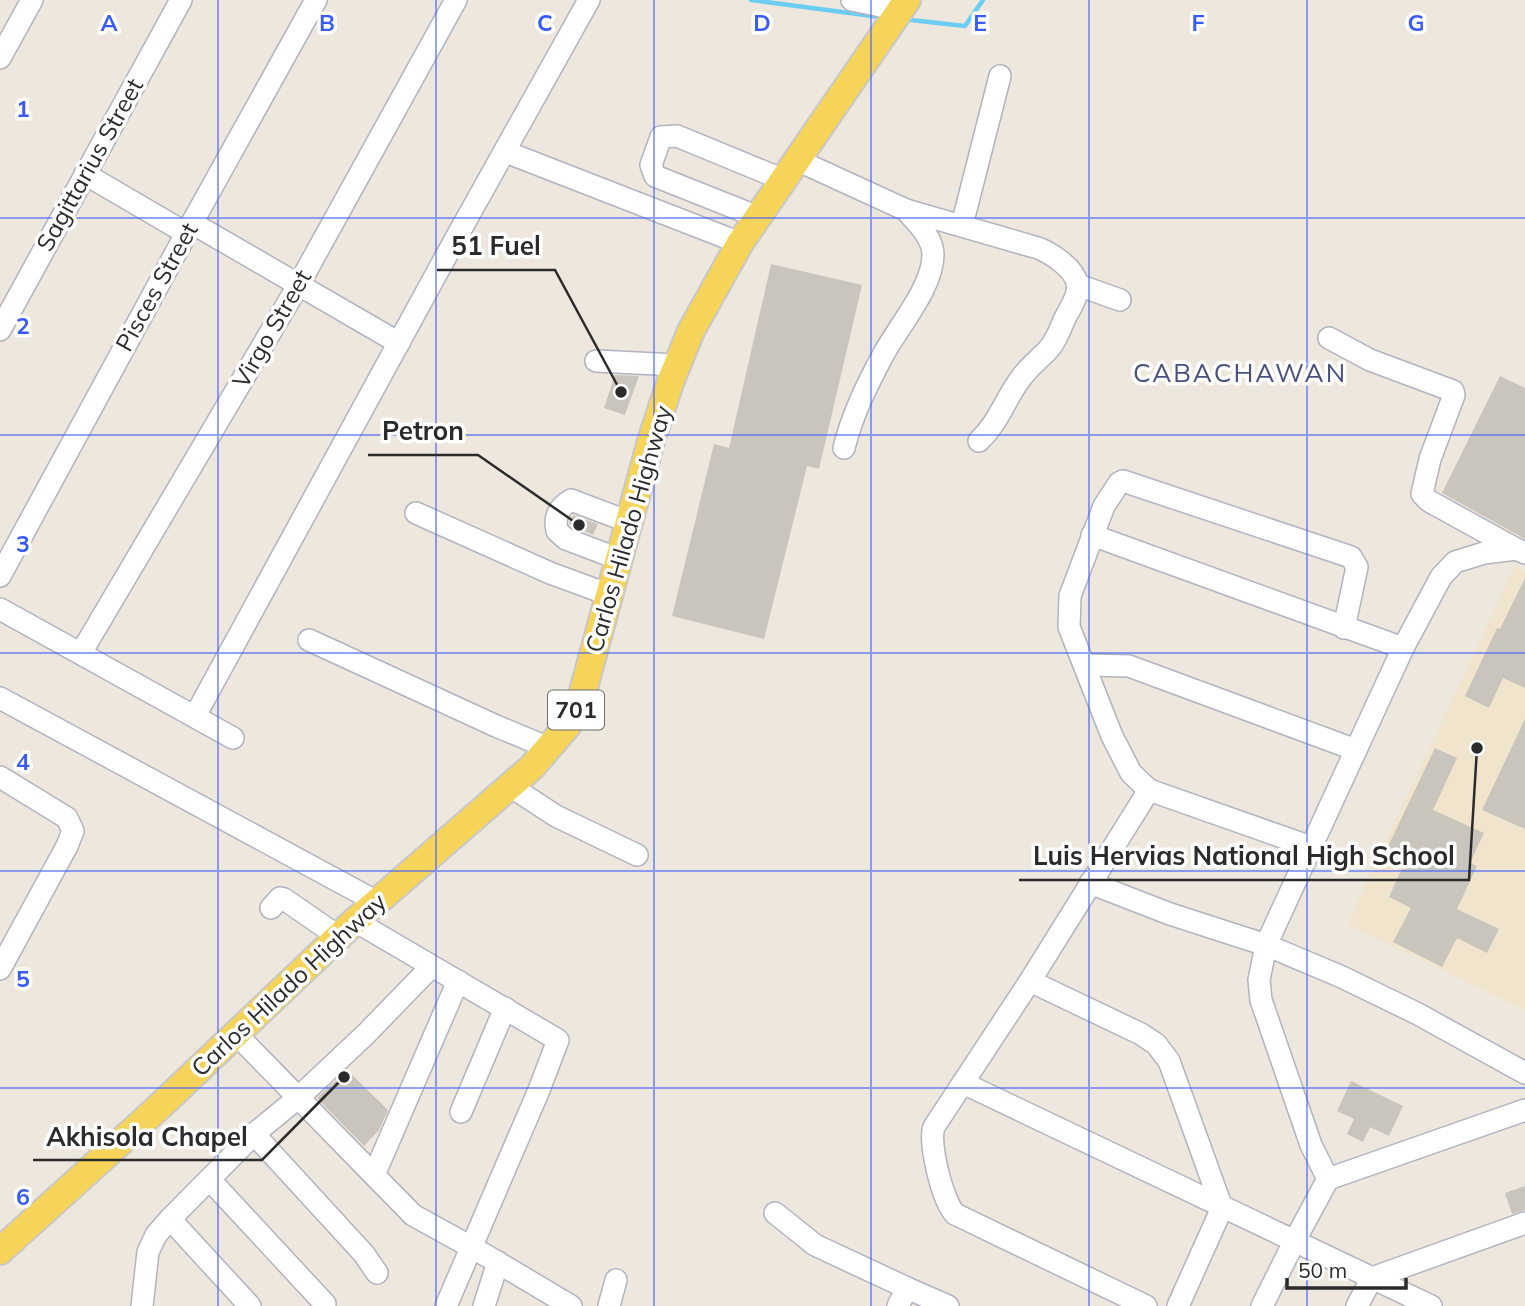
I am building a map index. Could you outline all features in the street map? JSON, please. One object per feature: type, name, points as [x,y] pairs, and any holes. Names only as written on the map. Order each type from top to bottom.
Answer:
[{"type":"main road","name":"Carlos Hilado Highway","points":[[0,1251],[347,929],[510,786],[568,725],[580,702],[651,441],[691,331],[740,243],[904,5]]},
{"type":"street","points":[[0,58],[32,0]]},
{"type":"street","name":"Sagittarius Street","points":[[0,330],[6,305],[85,174],[181,0]]},
{"type":"street","name":"Pisces Street","points":[[0,576],[316,0]]},
{"type":"street","name":"Virgo Street","points":[[81,653],[299,284],[456,0]]},
{"type":"street","points":[[195,716],[589,0]]},
{"type":"street","points":[[852,0],[904,5]]},
{"type":"street","points":[[962,225],[1000,76]]},
{"type":"street","points":[[758,217],[654,176],[651,165],[661,137],[677,136],[791,170],[906,210],[1048,253],[1069,270],[1078,285],[1120,300]]},
{"type":"street","points":[[506,152],[740,243]]},
{"type":"street","points":[[85,174],[299,284],[398,343]]},
{"type":"street","points":[[844,448],[851,419],[884,354],[922,290],[932,265],[932,244],[906,210]]},
{"type":"street","points":[[979,441],[995,423],[1022,376],[1055,340],[1078,285]]},
{"type":"street","points":[[1329,338],[1370,360],[1453,391],[1454,395],[1424,478],[1422,494],[1440,507],[1521,551]]},
{"type":"street","points":[[596,361],[677,365]]},
{"type":"street","points":[[1311,847],[1149,790],[1131,773],[1112,736],[1069,627],[1069,596],[1111,493],[1123,481],[1351,557],[1357,567],[1345,628]]},
{"type":"street","points":[[619,559],[566,539],[557,531],[557,515],[565,503],[571,500],[629,522]]},
{"type":"street","points":[[415,513],[527,563],[610,595]]},
{"type":"street","points":[[1092,535],[1403,648]]},
{"type":"street","points":[[1328,1179],[1311,1145],[1261,1000],[1259,980],[1266,945],[1403,648],[1448,569],[1455,562],[1484,553],[1521,551]]},
{"type":"street","points":[[0,609],[233,738]]},
{"type":"street","points":[[309,640],[549,748]]},
{"type":"street","points":[[1085,665],[1129,666],[1356,750]]},
{"type":"street","points":[[3,707],[377,902]]},
{"type":"street","points":[[0,777],[67,818],[72,831],[67,846],[0,969]]},
{"type":"street","points":[[510,786],[556,816],[636,855]]},
{"type":"street","points":[[1146,1306],[950,1210],[932,1149],[932,1133],[1149,790]]},
{"type":"street","points":[[1090,883],[1170,914],[1266,945],[1342,977],[1418,1014],[1525,1073]]},
{"type":"street","points":[[271,908],[280,898],[284,899],[431,967],[556,1037],[558,1043],[446,1306]]},
{"type":"street","points":[[142,1306],[148,1252],[156,1235],[254,1134],[299,1097],[366,1034],[431,967]]},
{"type":"street","points":[[374,1175],[458,981]]},
{"type":"street","points":[[1030,981],[1141,1034],[1163,1052],[1169,1061],[1222,1208],[1178,1306]]},
{"type":"street","points":[[461,1112],[505,1008]]},
{"type":"street","points":[[236,1034],[413,1216],[498,1262],[567,1305]]},
{"type":"street","points":[[963,1083],[1430,1306]]},
{"type":"street","points":[[1262,1306],[1328,1179],[1525,1110]]},
{"type":"street","points":[[254,1134],[364,1254],[377,1273]]},
{"type":"street","points":[[210,1180],[325,1304]]},
{"type":"street","points":[[775,1213],[815,1245],[903,1297],[948,1306]]},
{"type":"street","points":[[170,1219],[250,1306]]},
{"type":"street","points":[[1356,1306],[1372,1278],[1525,1223]]},
{"type":"street","points":[[484,1306],[498,1262]]},
{"type":"street","points":[[609,1306],[616,1280]]},
{"type":"shaded area","points":[[1515,566],[1525,571],[1525,1010],[1347,924]]},
{"type":"building","points":[[771,264],[862,285],[819,469],[807,466],[764,639],[672,616],[714,444],[729,448]]},
{"type":"building","points":[[615,375],[639,376],[625,415],[604,408]]},
{"type":"building","points":[[1500,376],[1525,388],[1525,539],[1442,493]]},
{"type":"building","points":[[573,515],[598,524],[593,535],[569,524]]},
{"type":"building","points":[[1525,578],[1525,688],[1503,678],[1489,708],[1465,696],[1497,628],[1500,629]]},
{"type":"building","points":[[1525,719],[1525,829],[1482,810]]},
{"type":"building","points":[[1435,748],[1457,758],[1433,810],[1484,833],[1470,863],[1477,866],[1457,909],[1499,929],[1487,953],[1457,938],[1442,967],[1393,942],[1411,908],[1389,897],[1403,866],[1383,857]]},
{"type":"building","points":[[347,1070],[388,1110],[379,1130],[364,1146],[317,1098]]},
{"type":"building","points":[[1351,1081],[1403,1106],[1389,1136],[1370,1127],[1363,1142],[1347,1134],[1354,1119],[1337,1111]]},
{"type":"building","points":[[1525,1186],[1525,1210],[1512,1214],[1505,1193]]},
{"type":"waterway","points":[[751,0],[880,17]]},
{"type":"waterway","points":[[911,20],[965,26],[983,0]]},
{"type":"place","name":"51 Fuel","points":[[621,392]]},
{"type":"place","name":"Petron","points":[[579,525]]},
{"type":"place","name":"Luis Hervias National High School","points":[[1477,748]]},
{"type":"place","name":"Akhisola Chapel","points":[[344,1077]]},
{"type":"district","name":"CABACHAWAN","points":[[1240,373]]}]
